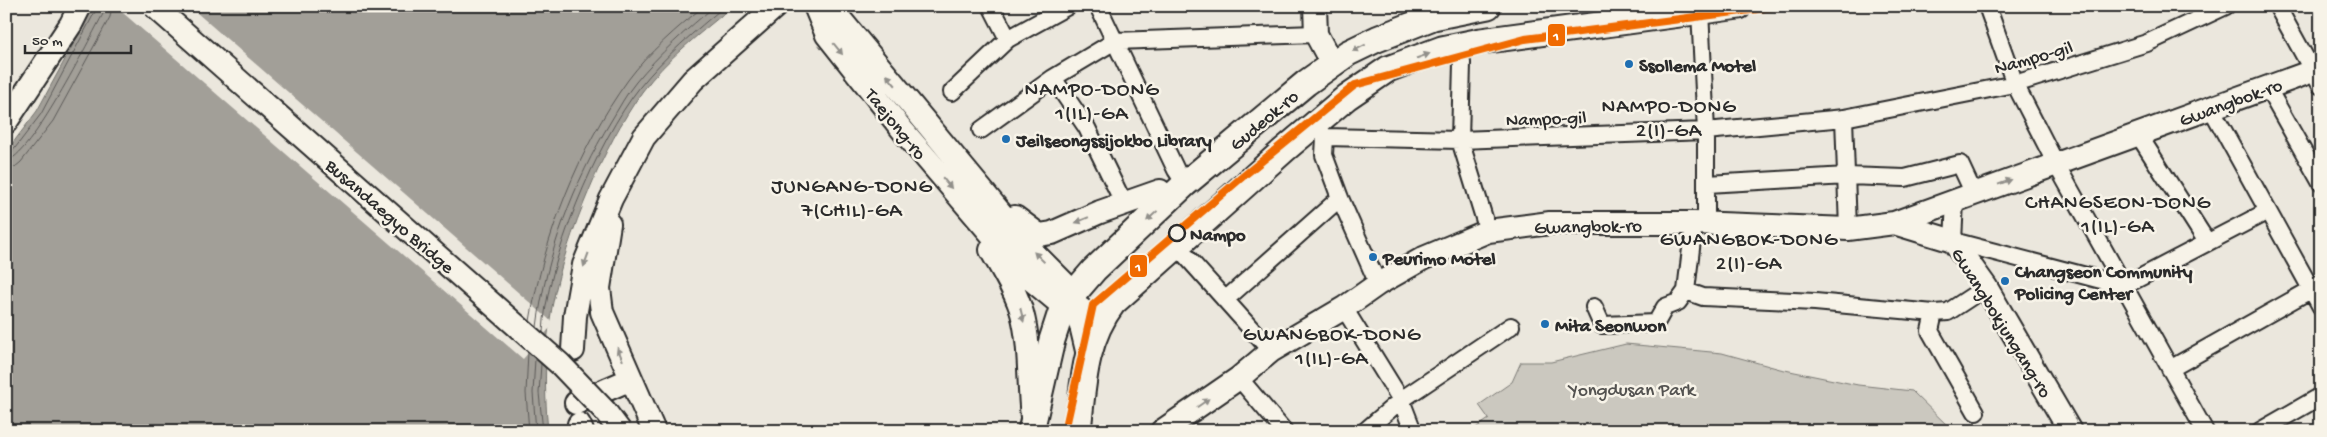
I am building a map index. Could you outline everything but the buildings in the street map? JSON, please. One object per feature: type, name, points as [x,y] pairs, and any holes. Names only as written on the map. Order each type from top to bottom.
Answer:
[{"type":"main road","points":[[6,122],[71,24],[80,6]]},
{"type":"main road","name":"Busandaegyo Bridge","points":[[154,6],[560,364],[605,411],[620,431]]},
{"type":"main road","points":[[573,350],[575,316],[584,265],[611,199],[644,137],[693,80],[776,6]]},
{"type":"main road","name":"Taejong-ro","points":[[815,6],[827,35],[904,132],[1028,277],[1072,302]]},
{"type":"main road","name":"Taejong-ro","points":[[822,6],[841,20],[1033,252],[1072,302]]},
{"type":"main road","points":[[1315,6],[1316,34],[1332,64]]},
{"type":"main road","points":[[1416,23],[1443,6]]},
{"type":"main road","name":"Gudeok-ro","points":[[1072,302],[1185,184],[1306,83],[1332,64],[1377,38],[1416,23],[1433,17],[1488,6]]},
{"type":"main road","name":"Gudeok-ro","points":[[1078,431],[1088,355],[1096,328],[1113,303],[1177,246],[1320,131],[1369,81],[1388,69],[1427,54],[1458,45],[1739,6]]},
{"type":"main road","name":"Gwangbok-ro","points":[[1162,431],[1239,378],[1271,351],[1344,308],[1378,284],[1424,258],[1488,231],[1550,223],[1700,224],[1848,229],[1894,223],[2268,87],[2318,75]]},
{"type":"main road","points":[[987,198],[1010,212],[1039,235],[1052,233],[1124,204],[1185,184]]},
{"type":"main road","points":[[611,199],[605,256],[599,288],[602,312],[654,431]]},
{"type":"main road","points":[[982,223],[990,248],[1008,280],[1022,312],[1028,348],[1028,385],[1032,427]]},
{"type":"main road","name":"Gwangbokjungang-ro","points":[[1894,223],[1953,241],[1986,287],[2070,431]]},
{"type":"main road","points":[[1032,427],[1052,340],[1072,302]]},
{"type":"main road","points":[[1072,302],[1113,303]]},
{"type":"main road","points":[[1072,302],[1088,355]]},
{"type":"main road","points":[[579,419],[631,379]]},
{"type":"street","points":[[991,6],[1008,39]]},
{"type":"street","points":[[952,92],[1008,39],[1068,6]]},
{"type":"street","points":[[1098,6],[1176,170],[1185,184]]},
{"type":"street","points":[[1987,6],[2014,84],[2056,164],[2205,431]]},
{"type":"street","name":"Nampo-gil","points":[[1320,131],[1460,140],[1706,131],[1844,118],[2014,84],[2147,43],[2226,6]]},
{"type":"street","points":[[2277,6],[2318,75]]},
{"type":"street","points":[[1594,307],[1602,325],[1656,323],[1665,307],[1678,302],[1686,291],[1707,184],[1700,11]]},
{"type":"street","points":[[981,130],[1053,78],[1115,41],[1316,34]]},
{"type":"street","points":[[1458,45],[1462,63],[1460,140],[1488,231]]},
{"type":"street","points":[[1053,78],[1087,128],[1124,204]]},
{"type":"street","points":[[2268,87],[2321,183]]},
{"type":"street","points":[[2211,108],[2268,211],[2316,287],[2321,307]]},
{"type":"street","points":[[1844,118],[1848,229]]},
{"type":"street","points":[[1320,131],[1324,156],[1340,198],[1378,284]]},
{"type":"street","points":[[2138,134],[2206,242]]},
{"type":"street","points":[[1707,184],[1847,176],[1905,178],[1960,164],[1964,197],[1953,241],[2124,286],[2268,211]]},
{"type":"street","points":[[1225,300],[1340,198]]},
{"type":"street","points":[[1177,246],[1271,351]]},
{"type":"street","points":[[1686,291],[1704,297],[1815,302],[1934,313],[1948,312],[1986,287]]},
{"type":"street","points":[[2170,369],[2316,287]]},
{"type":"street","points":[[1344,308],[1401,400],[1413,431]]},
{"type":"street","points":[[1934,313],[1930,331],[1937,348],[1976,412]]},
{"type":"street","points":[[1365,431],[1401,400],[1511,326]]},
{"type":"street","points":[[1239,378],[1284,431]]},
{"type":"street","points":[[2260,431],[2321,396]]},
{"type":"green space","name":"Yongdusan Park","points":[[1626,344],[1722,353],[1780,369],[1858,385],[1912,391],[1953,431],[1471,431],[1489,419],[1479,405],[1512,382],[1521,362],[1551,362]]},
{"type":"water","points":[[94,6],[733,6],[685,46],[662,68],[642,92],[620,127],[595,175],[567,249],[552,306],[546,365],[548,431],[6,431],[6,152],[37,111]]},
{"type":"pier","points":[[115,6],[189,6],[551,321],[550,328],[523,359]]},
{"type":"transit line","name":"1","points":[[1065,431],[1093,305],[1241,178],[1355,85],[1525,39],[1781,6]]},
{"type":"place","name":"Ssollema Motel","points":[[1629,64]]},
{"type":"place","name":"Jeilseongssijokbo Library","points":[[1006,139]]},
{"type":"place","name":"Nampo","points":[[1177,233]]},
{"type":"place","name":"Peurimo Motel","points":[[1373,257]]},
{"type":"place","name":"Changseon Community Policing Center","points":[[2005,281]]},
{"type":"place","name":"Mita Seonwon","points":[[1545,324]]},
{"type":"district","name":"NAMPO-DONG 1(IL)-GA","points":[[1092,100]]},
{"type":"district","name":"NAMPO-DONG 2(I)-GA","points":[[1669,117]]},
{"type":"district","name":"JUNGANG-DONG 7(CHIL)-GA","points":[[852,197]]},
{"type":"district","name":"CHANGSEON-DONG 1(IL)-GA","points":[[2118,213]]},
{"type":"district","name":"GWANGBOK-DONG 2(I)-GA","points":[[1749,250]]},
{"type":"district","name":"GWANGBOK-DONG 1(IL)-GA","points":[[1332,345]]}]
